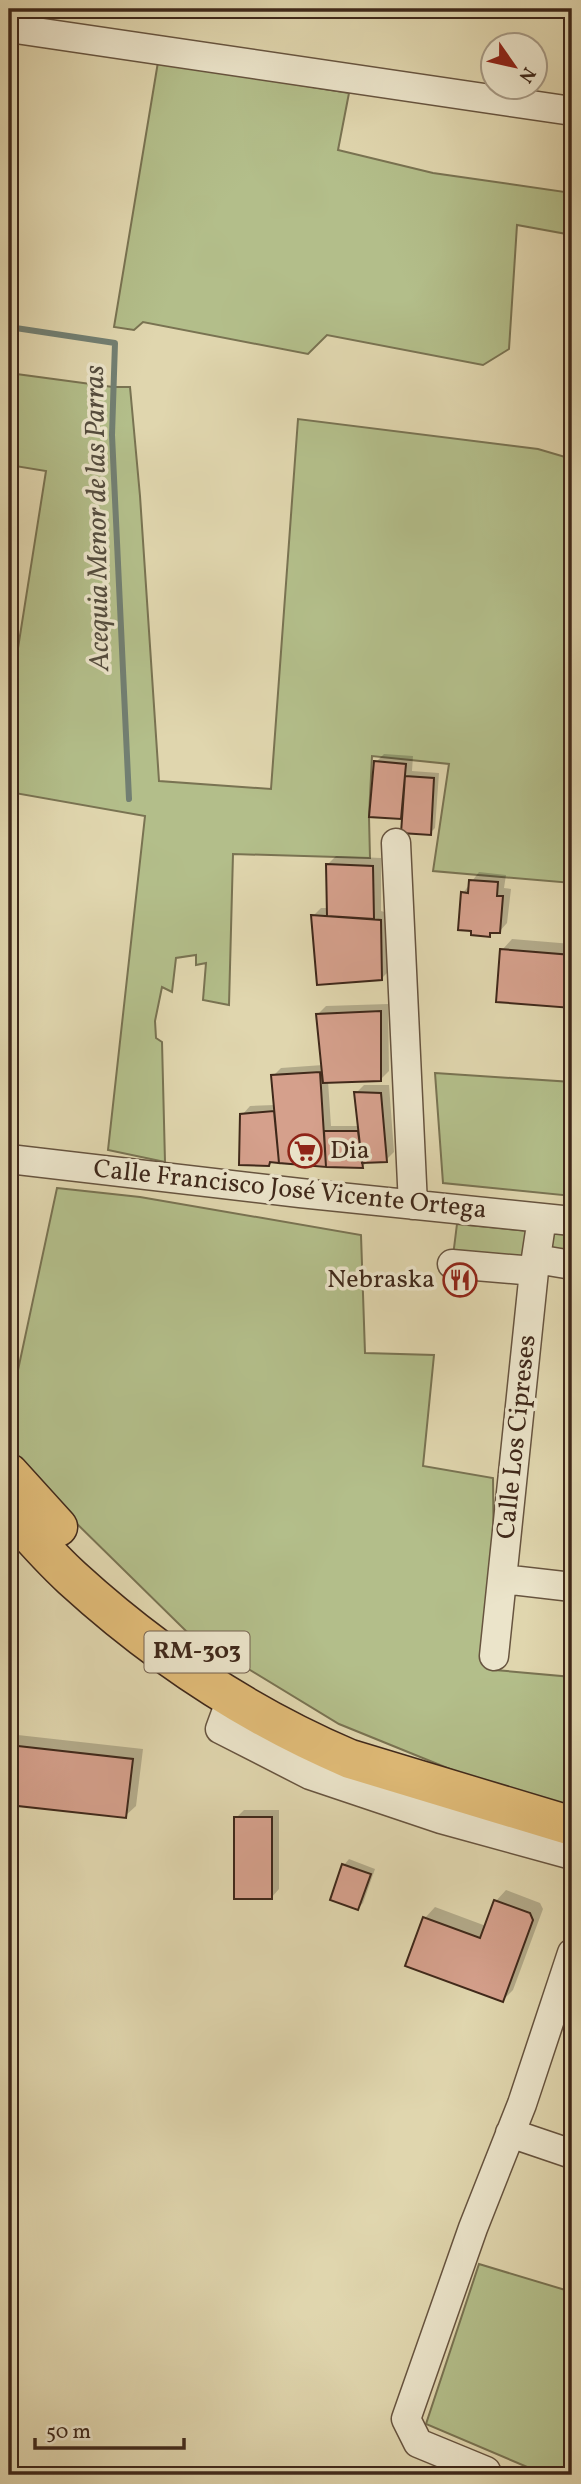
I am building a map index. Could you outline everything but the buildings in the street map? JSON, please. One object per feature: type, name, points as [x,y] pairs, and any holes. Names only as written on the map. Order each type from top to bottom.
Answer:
[{"type":"highway","name":"RM-303","points":[[9,1473],[99,1569],[144,1612],[192,1648],[239,1681],[319,1730],[422,1781]]},
{"type":"highway","name":"RM-303","points":[[9,1511],[70,1576],[103,1605],[164,1654],[231,1699],[318,1746],[349,1759],[572,1826]]},
{"type":"street","points":[[9,28],[572,111]]},
{"type":"street","points":[[396,843],[413,1205]]},
{"type":"street","name":"Calle Francisco José Vicente Ortega","points":[[9,1159],[572,1221]]},
{"type":"street","name":"Calle Los Cipreses","points":[[494,1656],[542,1218]]},
{"type":"street","points":[[452,1264],[572,1265]]},
{"type":"street","points":[[503,1579],[572,1587]]},
{"type":"street","points":[[231,1699],[220,1729],[310,1775],[442,1819],[572,1856]]},
{"type":"street","points":[[484,2475],[486,2472],[418,2443],[406,2419],[572,1953]]},
{"type":"street","points":[[510,2133],[572,2154]]},
{"type":"green space","points":[[158,62],[349,93],[338,150],[433,173],[572,193],[572,235],[517,225],[509,349],[483,365],[327,335],[308,354],[143,322],[134,330],[114,327]]},
{"type":"green space","points":[[9,373],[130,387],[159,781],[271,789],[298,419],[538,449],[572,459],[572,570],[568,627],[572,629],[572,883],[433,871],[449,764],[372,756],[370,858],[233,854],[229,1005],[203,1000],[206,963],[196,965],[196,955],[176,958],[172,992],[162,987],[155,1021],[156,1038],[162,1042],[165,1162],[108,1150],[145,816],[9,792],[9,705],[46,471],[9,465]]},
{"type":"green space","points":[[435,1073],[572,1082],[572,1196],[443,1183]]},
{"type":"green space","points":[[57,1188],[140,1197],[361,1235],[365,1353],[434,1355],[423,1466],[493,1478],[495,1670],[572,1677],[572,1806],[472,1778],[339,1724],[186,1631],[9,1457],[9,1412]]},
{"type":"green space","points":[[457,1224],[572,1235],[572,1278],[452,1264]]},
{"type":"green space","points":[[479,2264],[572,2292],[572,2475],[546,2475],[426,2424]]},
{"type":"waterway","name":"Acequia Menor de las Parras","points":[[9,327],[115,343],[112,435],[129,799]]},
{"type":"place","name":"Dia","points":[[305,1151]]},
{"type":"place","name":"Nebraska","points":[[460,1280]]}]
